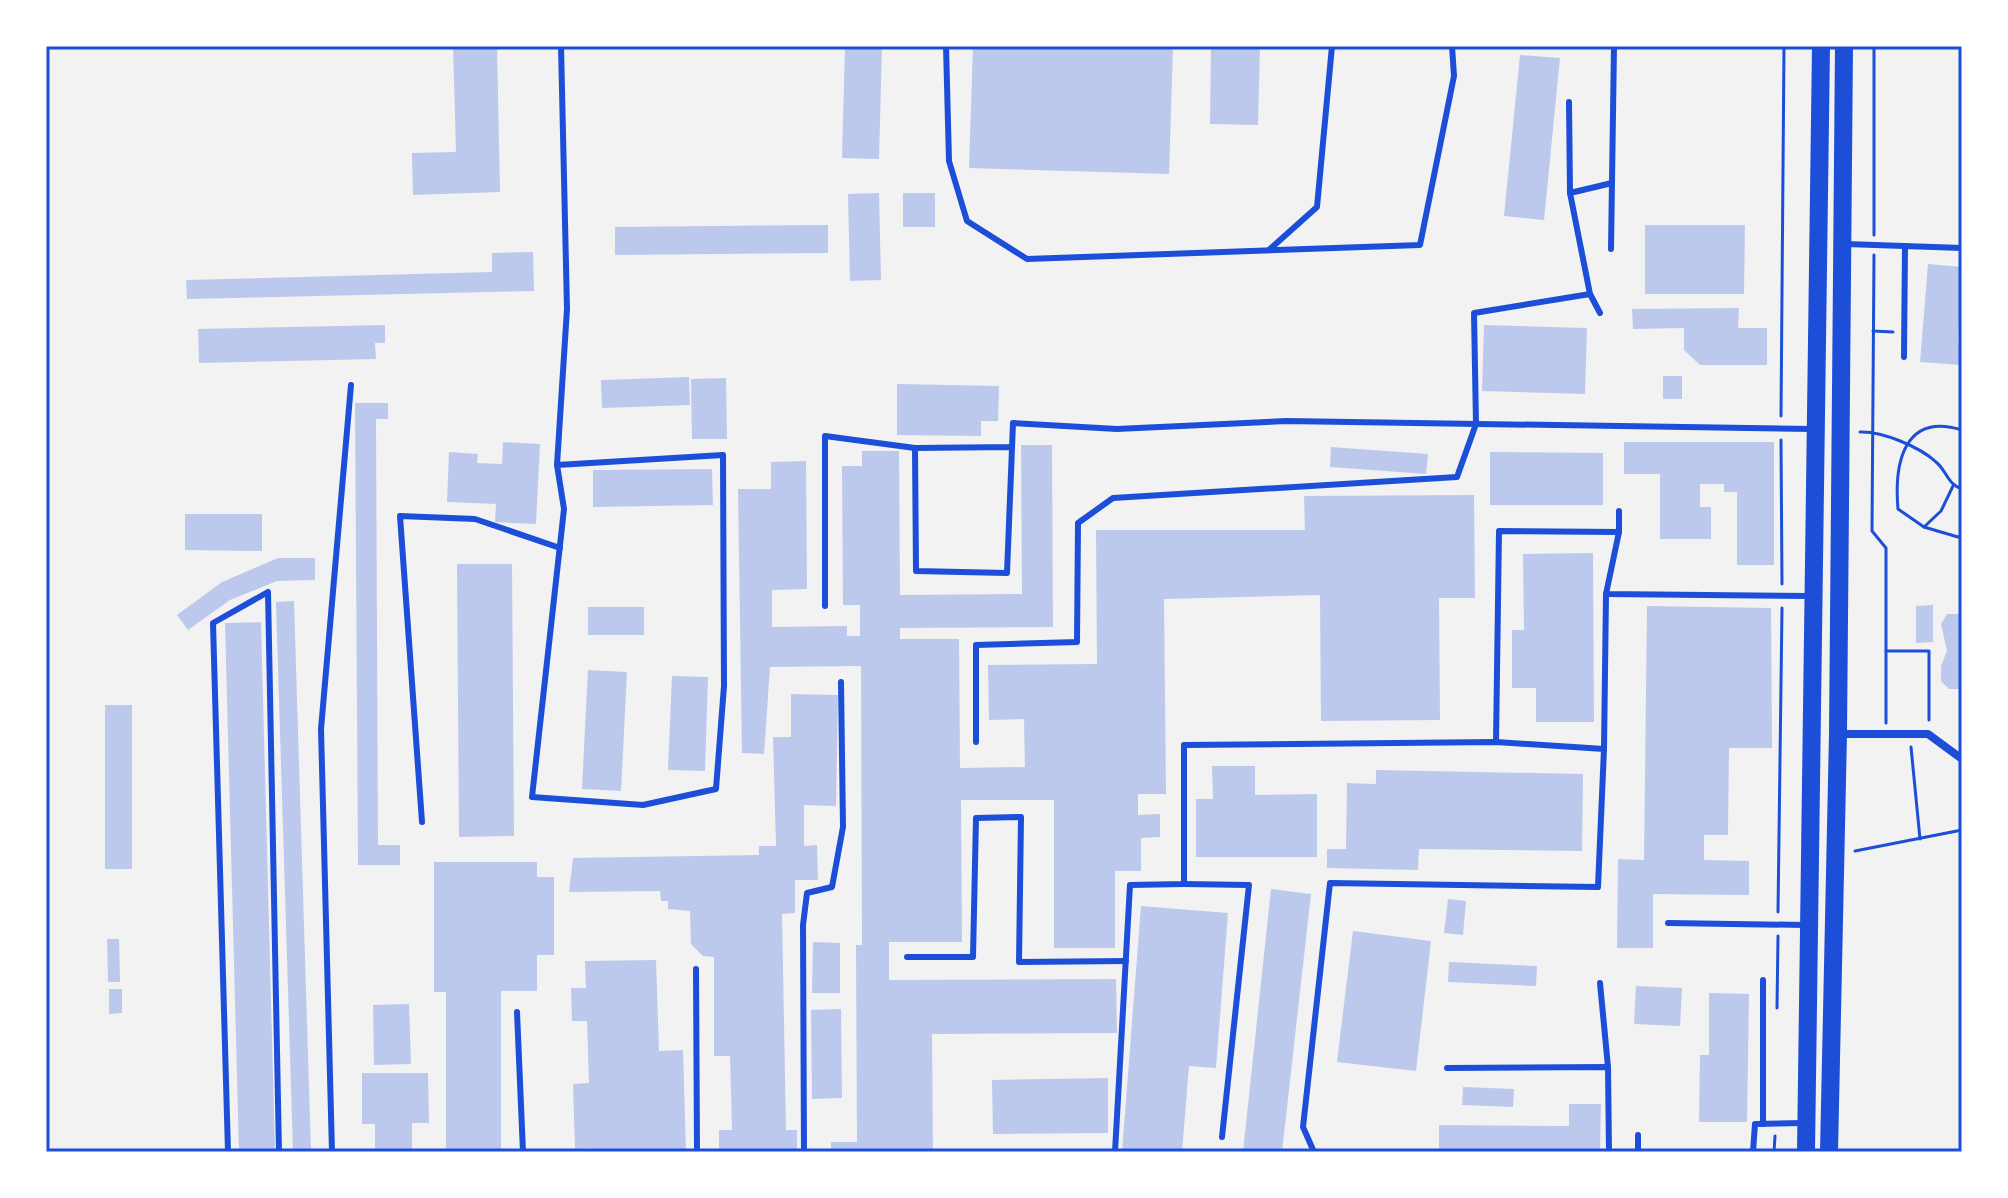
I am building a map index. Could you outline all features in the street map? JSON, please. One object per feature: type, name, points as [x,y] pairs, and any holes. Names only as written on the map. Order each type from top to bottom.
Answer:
[{"type":"highway","points":[[1806,1152],[1821,46]]},
{"type":"highway","points":[[1829,1152],[1838,734],[1844,46]]},
{"type":"street","points":[[1838,734],[1928,734],[1962,757]]},
{"type":"lane","points":[[557,465],[723,455],[724,686],[716,789],[643,805],[532,797],[564,509],[557,465],[567,309],[561,46]]},
{"type":"lane","points":[[946,46],[949,161],[967,221],[1027,259],[1420,245],[1454,76],[1452,46]]},
{"type":"lane","points":[[1270,249],[1317,207],[1332,46]]},
{"type":"lane","points":[[1611,249],[1614,46]]},
{"type":"lane","points":[[1569,102],[1570,193],[1590,294],[1600,313]]},
{"type":"lane","points":[[1570,193],[1612,183]]},
{"type":"lane","points":[[1842,244],[1962,248]]},
{"type":"lane","points":[[1904,357],[1905,246]]},
{"type":"lane","points":[[976,742],[976,645],[1077,642],[1078,523],[1113,498],[1457,477],[1476,424],[1474,313],[1590,294]]},
{"type":"lane","points":[[332,1152],[321,729],[351,385]]},
{"type":"lane","points":[[915,448],[916,571],[1007,573],[1013,423],[1117,429],[1286,421],[1818,429]]},
{"type":"lane","points":[[825,606],[825,436],[915,448],[1012,447]]},
{"type":"lane","points":[[1314,1152],[1303,1127],[1330,883],[1598,887],[1606,594],[1619,532],[1619,511]]},
{"type":"lane","points":[[422,822],[400,516],[475,519],[560,548]]},
{"type":"lane","points":[[1496,742],[1499,531],[1619,532]]},
{"type":"lane","points":[[228,1152],[213,623],[268,592],[279,1152]]},
{"type":"lane","points":[[1606,594],[1815,596]]},
{"type":"lane","points":[[804,1152],[803,925],[807,893],[832,887],[843,827],[841,682]]},
{"type":"lane","points":[[1184,884],[1184,745],[1496,742],[1604,749]]},
{"type":"lane","points":[[907,957],[973,957],[976,818],[1021,817],[1019,962],[1126,961]]},
{"type":"lane","points":[[1115,1152],[1130,885],[1249,885],[1222,1137]]},
{"type":"lane","points":[[1668,923],[1810,925]]},
{"type":"lane","points":[[696,969],[697,1152]]},
{"type":"lane","points":[[1763,980],[1763,1124]]},
{"type":"lane","points":[[1600,983],[1608,1067],[1609,1152]]},
{"type":"lane","points":[[517,1012],[523,1152]]},
{"type":"lane","points":[[1447,1068],[1608,1067]]},
{"type":"lane","points":[[1753,1152],[1755,1124],[1807,1123]]},
{"type":"lane","points":[[1638,1135],[1638,1152]]},
{"type":"path","points":[[1777,1016],[1782,595],[1779,249],[1784,46]]},
{"type":"path","points":[[1874,46],[1872,531],[1886,548],[1886,734]]},
{"type":"path","points":[[1873,331],[1890,332]]},
{"type":"path","points":[[1962,430],[1940,423],[1920,430],[1907,446],[1895,476],[1898,509],[1924,527],[1958,537],[1962,535]]},
{"type":"path","points":[[1840,432],[1872,431],[1907,446],[1937,462],[1953,486],[1962,489]]},
{"type":"path","points":[[1924,527],[1941,511],[1953,486]]},
{"type":"path","points":[[1886,651],[1929,651],[1928,734]]},
{"type":"path","points":[[1910,735],[1920,839]]},
{"type":"path","points":[[1836,855],[1962,830]]},
{"type":"path","points":[[1774,1152],[1775,1124]]},
{"type":"building","points":[[453,46],[497,46],[500,192],[413,195],[412,153],[456,152]]},
{"type":"building","points":[[845,46],[882,46],[879,159],[842,158]]},
{"type":"building","points":[[973,46],[1173,46],[1169,174],[969,168]]},
{"type":"building","points":[[1211,46],[1260,46],[1258,125],[1210,124]]},
{"type":"building","points":[[1520,55],[1560,58],[1544,220],[1504,216]]},
{"type":"building","points":[[879,193],[881,280],[850,281],[848,194]]},
{"type":"building","points":[[903,193],[935,193],[935,227],[903,227]]},
{"type":"building","points":[[828,225],[828,253],[615,255],[615,227]]},
{"type":"building","points":[[1645,225],[1745,225],[1744,294],[1645,294]]},
{"type":"building","points":[[533,252],[534,291],[187,299],[186,280],[492,272],[492,253]]},
{"type":"building","points":[[1928,264],[1962,267],[1958,343],[1962,344],[1962,365],[1920,362]]},
{"type":"building","points":[[1739,308],[1738,328],[1767,328],[1767,365],[1700,365],[1684,350],[1684,328],[1633,329],[1632,309]]},
{"type":"building","points":[[385,325],[385,343],[375,343],[376,359],[199,363],[198,329]]},
{"type":"building","points":[[1484,325],[1587,328],[1585,394],[1482,391]]},
{"type":"building","points":[[1663,376],[1682,376],[1682,399],[1663,399]]},
{"type":"building","points":[[689,377],[690,405],[602,408],[601,380]]},
{"type":"building","points":[[726,378],[727,439],[692,439],[691,379]]},
{"type":"building","points":[[897,384],[999,386],[998,421],[981,421],[981,436],[897,435]]},
{"type":"building","points":[[355,403],[388,403],[388,419],[376,419],[378,845],[400,845],[400,865],[358,865]]},
{"type":"building","points":[[503,442],[540,444],[536,524],[495,522],[496,504],[447,502],[449,452],[478,454],[477,463],[502,464]]},
{"type":"building","points":[[1624,442],[1774,442],[1774,565],[1737,565],[1737,492],[1724,492],[1724,484],[1700,484],[1700,507],[1711,507],[1711,539],[1660,539],[1660,474],[1624,474]]},
{"type":"building","points":[[1021,445],[1052,445],[1053,627],[900,628],[900,639],[959,639],[960,768],[1025,767],[1024,719],[989,720],[988,665],[1097,664],[1096,530],[1305,530],[1304,496],[1474,495],[1475,598],[1439,598],[1440,720],[1321,721],[1320,595],[1164,599],[1166,794],[1138,794],[1138,815],[1160,814],[1160,837],[1141,838],[1141,871],[1115,871],[1115,948],[1054,948],[1054,800],[961,800],[962,942],[889,942],[889,980],[1116,979],[1117,1033],[932,1034],[933,1152],[831,1152],[831,1142],[857,1142],[856,945],[862,945],[861,666],[770,667],[764,754],[742,753],[738,489],[771,489],[771,462],[806,461],[807,589],[772,590],[772,627],[847,626],[847,636],[860,636],[860,605],[843,605],[842,466],[862,466],[862,451],[899,451],[900,595],[1022,594]]},
{"type":"building","points":[[1331,447],[1428,454],[1426,474],[1330,467]]},
{"type":"building","points":[[1490,452],[1603,453],[1603,505],[1490,505]]},
{"type":"building","points":[[712,469],[713,505],[593,507],[593,470]]},
{"type":"building","points":[[185,514],[262,514],[262,551],[185,550]]},
{"type":"building","points":[[1593,553],[1594,722],[1536,722],[1536,688],[1512,688],[1512,630],[1524,630],[1523,554]]},
{"type":"building","points":[[278,558],[315,558],[315,580],[277,581],[230,600],[188,630],[177,615],[222,582]]},
{"type":"building","points":[[457,564],[512,564],[514,836],[459,837]]},
{"type":"building","points":[[294,601],[311,1152],[293,1152],[276,602]]},
{"type":"building","points":[[1933,605],[1933,642],[1916,643],[1916,606]]},
{"type":"building","points":[[1647,606],[1771,608],[1772,748],[1729,748],[1728,835],[1704,835],[1704,860],[1749,861],[1749,895],[1653,894],[1653,948],[1617,948],[1618,859],[1644,860]]},
{"type":"building","points":[[588,607],[644,607],[644,635],[588,635]]},
{"type":"building","points":[[1947,614],[1962,614],[1962,689],[1949,689],[1941,681],[1941,666],[1947,651],[1941,624]]},
{"type":"building","points":[[261,622],[275,1152],[239,1152],[225,623]]},
{"type":"building","points":[[588,670],[627,672],[621,791],[582,789]]},
{"type":"building","points":[[672,676],[708,677],[705,771],[668,770]]},
{"type":"building","points":[[791,694],[838,695],[836,806],[804,805],[804,846],[817,845],[818,880],[795,880],[795,913],[782,914],[786,1130],[797,1130],[797,1152],[719,1152],[719,1130],[732,1130],[730,1056],[714,1056],[714,957],[703,956],[691,944],[690,911],[668,909],[668,901],[661,901],[660,891],[569,892],[573,858],[759,855],[759,846],[776,846],[773,737],[791,737]]},
{"type":"building","points":[[105,705],[132,705],[132,869],[105,869]]},
{"type":"building","points":[[1212,766],[1255,766],[1255,795],[1317,794],[1317,857],[1196,857],[1196,799],[1213,799]]},
{"type":"building","points":[[1376,770],[1583,774],[1582,851],[1419,849],[1418,870],[1327,868],[1327,849],[1346,849],[1347,783],[1376,784]]},
{"type":"building","points":[[434,862],[537,862],[537,877],[554,877],[554,955],[537,955],[537,991],[501,991],[501,1152],[446,1152],[446,992],[434,992]]},
{"type":"building","points":[[1271,889],[1311,894],[1282,1152],[1243,1152]]},
{"type":"building","points":[[1448,899],[1466,901],[1463,935],[1444,933]]},
{"type":"building","points":[[1141,906],[1228,913],[1216,1068],[1189,1066],[1182,1152],[1122,1152]]},
{"type":"building","points":[[1353,931],[1431,941],[1416,1071],[1337,1062]]},
{"type":"building","points":[[107,939],[119,939],[120,982],[108,982]]},
{"type":"building","points":[[813,942],[840,943],[840,993],[812,993]]},
{"type":"building","points":[[656,960],[659,1051],[683,1050],[686,1152],[591,1152],[590,1148],[575,1149],[573,1084],[589,1083],[587,1021],[572,1021],[571,988],[586,988],[585,961]]},
{"type":"building","points":[[1449,962],[1537,966],[1536,986],[1448,982]]},
{"type":"building","points":[[1636,986],[1682,988],[1680,1026],[1634,1024]]},
{"type":"building","points":[[109,989],[122,989],[122,1013],[109,1014]]},
{"type":"building","points":[[1709,993],[1749,994],[1747,1122],[1699,1122],[1700,1055],[1709,1055]]},
{"type":"building","points":[[409,1004],[411,1064],[374,1065],[373,1005]]},
{"type":"building","points":[[841,1009],[842,1098],[812,1099],[811,1010]]},
{"type":"building","points":[[362,1073],[428,1073],[429,1123],[412,1123],[412,1152],[375,1152],[375,1124],[362,1124]]},
{"type":"building","points":[[1108,1078],[1108,1133],[993,1134],[992,1080]]},
{"type":"building","points":[[1463,1087],[1514,1089],[1513,1107],[1462,1105]]},
{"type":"building","points":[[1569,1104],[1601,1104],[1600,1152],[1439,1152],[1439,1125],[1569,1126]]}]
